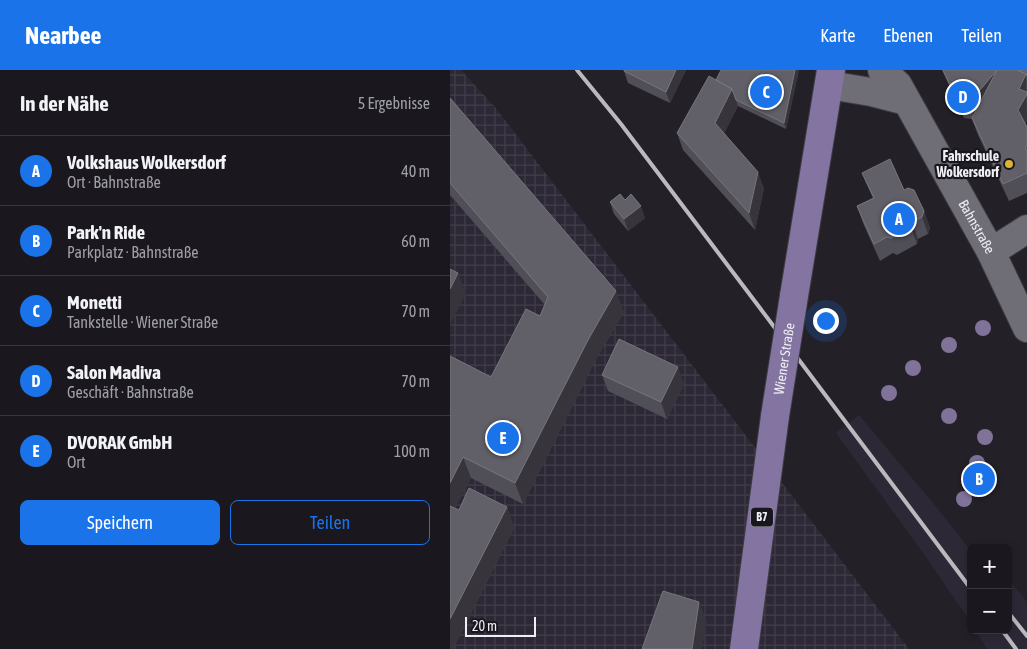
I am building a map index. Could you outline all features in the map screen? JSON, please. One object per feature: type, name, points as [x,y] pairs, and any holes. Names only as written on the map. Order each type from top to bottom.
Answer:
[{"type":"main road","name":"Wiener Straße","points":[[744,649],[775,416],[830,77]]},
{"type":"street","name":"Bahnstraße","points":[[882,70],[898,85],[991,252],[1027,328]]},
{"type":"street","points":[[830,77],[871,92],[906,101],[907,70]]},
{"type":"street","points":[[991,252],[1027,229]]},
{"type":"shaded area","points":[[450,70],[461,70],[495,107],[909,649],[450,649]]},
{"type":"shaded area","points":[[859,415],[967,546],[967,617],[926,557],[836,433]]},
{"type":"shaded area","points":[[1012,583],[1027,602],[1027,649],[987,649],[978,634],[1012,634]]},
{"type":"building","points":[[624,70],[676,70],[666,92]]},
{"type":"building","points":[[721,70],[795,70],[784,123],[736,100],[732,89],[716,80]]},
{"type":"building","points":[[943,70],[997,70],[969,103],[958,102]]},
{"type":"building","name":"Fahrschule Wolkersdorf","points":[[997,70],[1017,70],[1026,74],[1019,89],[1027,92],[1018,110],[1027,127],[1027,146],[1025,147],[1027,152],[1027,173],[1003,184],[972,118]]},
{"type":"building","points":[[1017,70],[1027,70],[1027,76],[1026,74]]},
{"type":"building","points":[[709,76],[732,89],[715,123],[758,172],[749,213],[677,133]]},
{"type":"building","points":[[450,98],[616,291],[588,340],[515,483],[463,457],[450,483],[450,356],[491,377],[526,309],[540,316],[548,297],[450,183]]},
{"type":"building","points":[[890,159],[904,190],[908,188],[914,190],[924,211],[922,217],[912,222],[911,228],[874,244],[857,206],[874,198],[862,173]]},
{"type":"building","points":[[620,194],[625,200],[631,194],[641,206],[624,219],[610,202]]},
{"type":"building","points":[[450,269],[458,273],[450,289]]},
{"type":"building","points":[[619,339],[678,367],[661,402],[602,375]]},
{"type":"building","points":[[469,488],[507,507],[450,619],[450,506],[459,510]]},
{"type":"building","points":[[663,591],[699,602],[692,649],[642,649]]},
{"type":"railway","points":[[577,70],[621,124],[967,584]]},
{"type":"railway","points":[[1012,617],[1027,636]]},
{"type":"railway","points":[[1005,634],[1016,649]]},
{"type":"place","name":"Monetti","points":[[766,92]]},
{"type":"place","name":"Salon Madiva","points":[[963,97]]},
{"type":"place","name":"Fahrschule Wolkersdorf","points":[[1009,164]]},
{"type":"place","name":"Volkshaus Wolkersdorf","points":[[899,219]]},
{"type":"place","name":"DVORAK GmbH","points":[[503,438]]},
{"type":"place","name":"Park'n Ride","points":[[979,479]]}]
